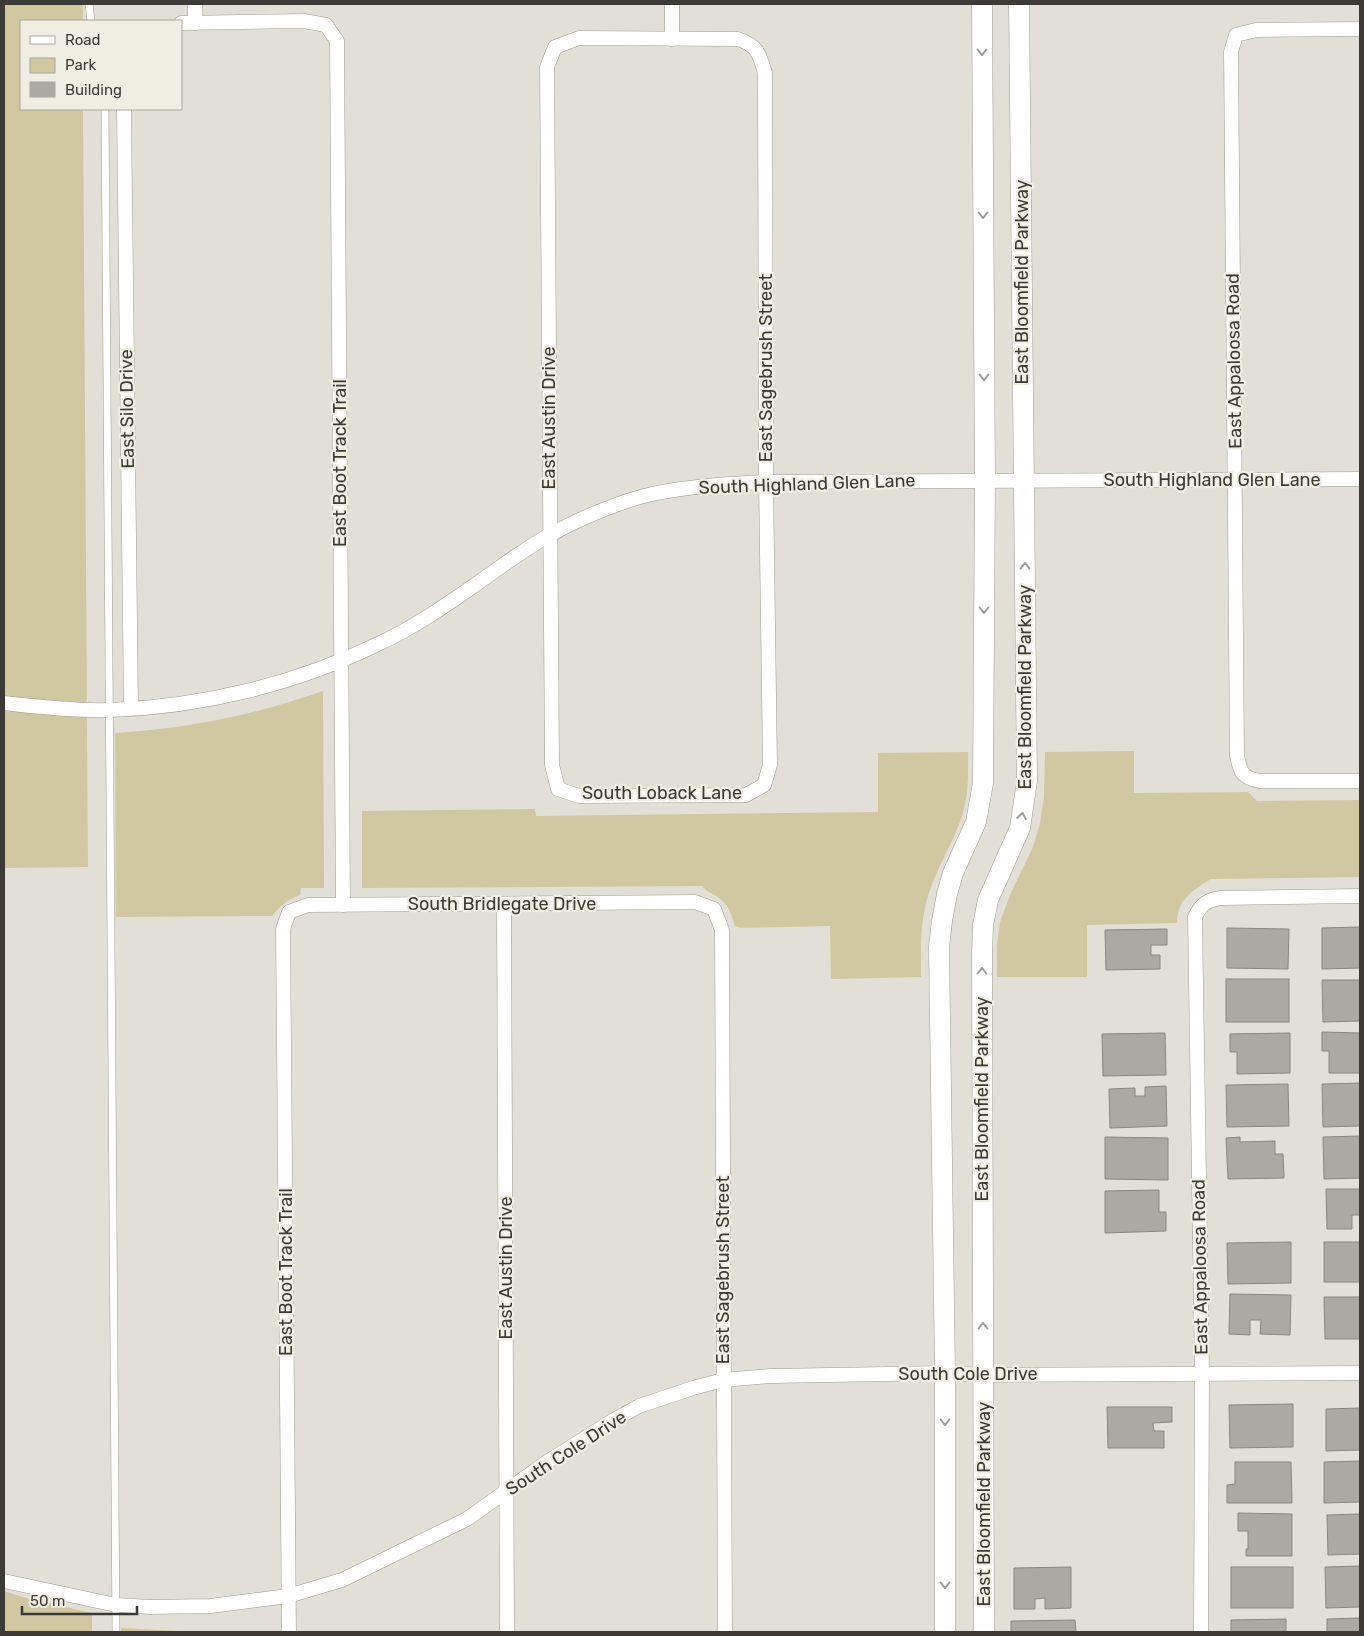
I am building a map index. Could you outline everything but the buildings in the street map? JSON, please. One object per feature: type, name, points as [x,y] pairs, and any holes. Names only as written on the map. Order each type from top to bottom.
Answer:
[{"type":"street","points":[[182,23],[196,23],[196,4]]},
{"type":"street","points":[[672,4],[672,39]]},
{"type":"street","points":[[945,1632],[945,1373],[939,947],[942,921],[951,880],[976,822],[984,783],[985,481],[982,4]]},
{"type":"street","name":"East Bloomfield Parkway","points":[[984,1632],[982,935],[988,900],[1020,828],[1027,781],[1020,4]]},
{"type":"street","name":"East Boot Track Trail","points":[[196,23],[304,21],[326,25],[337,41],[343,904]]},
{"type":"street","name":"East Appaloosa Road","points":[[1360,29],[1256,30],[1236,35],[1231,52],[1237,755],[1239,768],[1244,776],[1260,781],[1360,781]]},
{"type":"street","name":"East Austin Drive","points":[[558,789],[552,765],[547,67],[555,47],[579,38],[672,39]]},
{"type":"street","name":"East Sagebrush Street","points":[[672,39],[738,38],[751,43],[760,56],[765,73],[766,482],[770,765],[764,785]]},
{"type":"street","name":"East Silo Drive","points":[[124,110],[131,708]]},
{"type":"street","name":"South Highland Glen Lane","points":[[4,703],[109,710],[131,708],[207,699],[299,676],[379,644],[433,613],[507,561],[550,534],[593,515],[650,494],[710,484],[766,482],[1360,479]]},
{"type":"street","name":"South Loback Lane","points":[[558,789],[579,796],[746,795],[764,785]]},
{"type":"street","name":"East Appaloosa Road","points":[[1201,1632],[1202,1373],[1196,917],[1202,904],[1213,899],[1360,896]]},
{"type":"street","name":"South Bridlegate Drive","points":[[290,912],[308,905],[343,904],[695,902],[714,909]]},
{"type":"street","name":"East Austin Drive","points":[[504,904],[507,1632]]},
{"type":"street","name":"East Sagebrush Street","points":[[714,909],[722,930],[725,1632]]},
{"type":"street","name":"East Boot Track Trail","points":[[289,1632],[283,930],[290,912]]},
{"type":"street","name":"South Cole Drive","points":[[4,1580],[116,1604],[178,1608],[288,1596],[318,1588],[351,1576],[467,1519],[547,1462],[639,1406],[723,1380],[771,1376],[945,1373],[983,1375],[1360,1372]]},
{"type":"lane","points":[[88,4],[91,20]]},
{"type":"lane","points":[[105,110],[116,1632]]},
{"type":"green space","points":[[4,4],[83,4],[83,20],[20,20],[20,110],[83,110],[88,867],[4,868]]},
{"type":"green space","points":[[323,691],[324,888],[301,888],[300,895],[284,904],[272,916],[116,917],[115,733],[168,728],[220,720],[297,700]]},
{"type":"green space","points":[[1134,751],[1134,793],[1248,792],[1257,801],[1360,800],[1360,877],[1211,879],[1187,896],[1180,908],[1177,923],[1087,925],[1087,977],[997,977],[997,945],[1000,922],[1010,895],[1033,847],[1040,823],[1044,796],[1045,752]]},
{"type":"green space","points":[[968,752],[966,802],[960,822],[928,895],[923,917],[921,977],[831,979],[830,926],[741,928],[735,926],[725,904],[702,886],[362,888],[362,811],[535,809],[536,816],[878,812],[878,753]]},
{"type":"green space","points":[[4,1591],[92,1613],[92,1632],[4,1632]]},
{"type":"green space","points":[[121,1628],[180,1631],[180,1632],[121,1632]]}]
